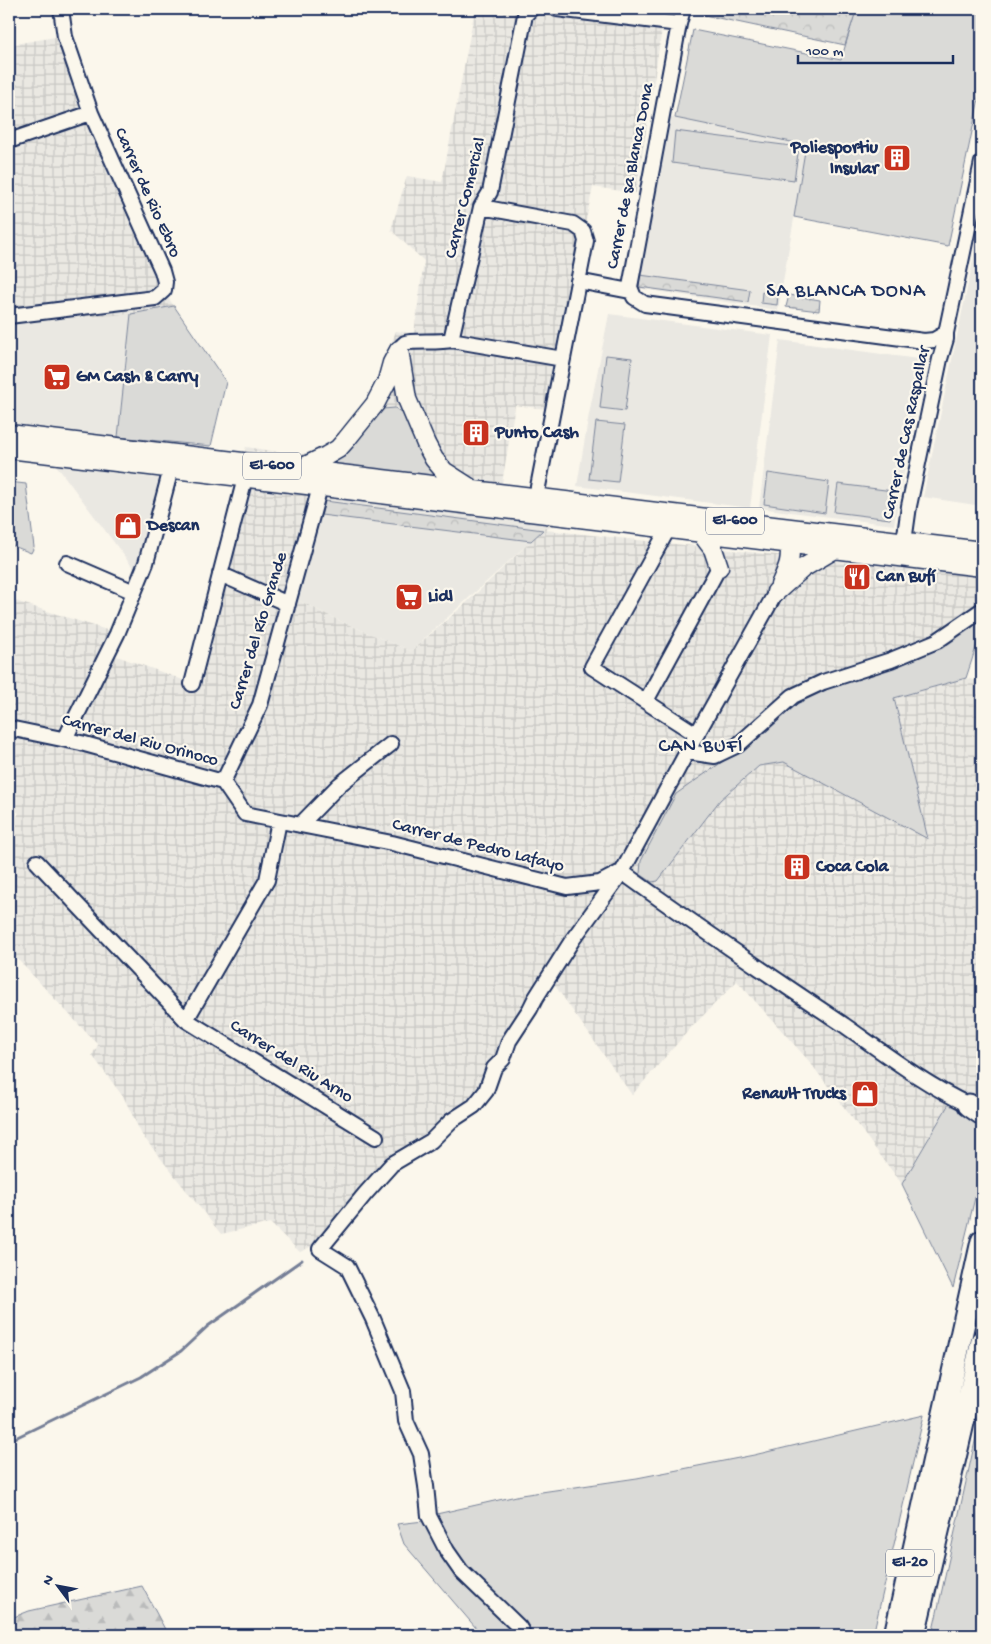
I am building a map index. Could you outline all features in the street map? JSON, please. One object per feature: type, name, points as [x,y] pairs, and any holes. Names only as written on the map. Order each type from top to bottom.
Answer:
[{"type":"highway","name":"EI-20","points":[[895,1635],[982,1241]]},
{"type":"highway","name":"EI-20","points":[[914,1635],[982,1341]]},
{"type":"highway","points":[[880,1635],[895,1580],[926,1490]]},
{"type":"main road","points":[[298,469],[338,449],[375,404],[399,350]]},
{"type":"main road","points":[[399,350],[407,399],[426,444],[434,459],[449,474],[473,490]]},
{"type":"main road","points":[[375,404],[397,403],[414,416]]},
{"type":"main road","name":"EI-600","points":[[9,434],[982,551]]},
{"type":"main road","name":"EI-600","points":[[9,449],[982,567]]},
{"type":"main road","points":[[701,533],[713,550],[719,567]]},
{"type":"main road","points":[[719,567],[727,551],[738,538]]},
{"type":"main road","points":[[776,592],[791,557],[789,544]]},
{"type":"main road","points":[[776,592],[803,568],[835,549]]},
{"type":"street","name":"Carrer de Rio Ebro","points":[[9,316],[155,298],[164,290],[165,282],[162,271],[91,113],[65,37],[62,9]]},
{"type":"street","name":"Carrer Comercial","points":[[451,340],[481,207],[490,192],[525,15],[531,9]]},
{"type":"street","points":[[557,9],[679,24]]},
{"type":"street","name":"Carrer de sa Blanca Dona","points":[[683,9],[630,287],[634,297],[645,304],[924,341],[938,338],[946,333]]},
{"type":"street","points":[[9,141],[91,113]]},
{"type":"street","name":"Carrer de Cas Raspallar","points":[[904,542],[909,506],[940,359],[946,339],[982,162]]},
{"type":"street","points":[[481,207],[573,224],[583,230],[586,241],[536,497]]},
{"type":"street","points":[[578,281],[630,290]]},
{"type":"street","points":[[399,350],[403,344],[410,342],[436,343],[451,340],[563,359]]},
{"type":"street","points":[[924,341],[936,349],[940,359]]},
{"type":"street","points":[[65,739],[117,634],[146,563],[171,469]]},
{"type":"street","points":[[192,684],[245,478]]},
{"type":"street","name":"Carrer del Río Grande","points":[[223,782],[260,705],[320,487]]},
{"type":"street","points":[[668,529],[592,667],[696,734]]},
{"type":"street","points":[[67,563],[134,592]]},
{"type":"street","points":[[646,701],[719,567]]},
{"type":"street","points":[[220,574],[288,604]]},
{"type":"street","points":[[522,1635],[519,1628],[461,1571],[447,1551],[428,1516],[421,1454],[406,1421],[403,1391],[373,1319],[347,1266],[320,1249],[392,1164],[431,1141],[451,1120],[474,1106],[486,1091],[494,1068],[503,1059],[509,1041],[535,999],[573,939],[622,872],[696,734],[776,592]]},
{"type":"street","points":[[687,752],[715,756],[730,749],[738,745],[793,696],[823,682],[892,660],[937,641],[982,610]]},
{"type":"street","name":"Carrer del Riu Orinoco","points":[[9,728],[65,739],[223,782],[245,814]]},
{"type":"street","points":[[300,825],[339,785],[391,744]]},
{"type":"street","name":"Carrer de Pedro Lafayo","points":[[245,814],[392,843],[568,887],[600,883],[622,872]]},
{"type":"street","points":[[186,1020],[267,880],[279,821]]},
{"type":"street","name":"Carrer del Riu Arno","points":[[37,862],[186,1020],[376,1137]]},
{"type":"street","points":[[622,872],[936,1088],[978,1108]]},
{"type":"shaded area","points":[[475,9],[530,9],[662,29],[636,193],[593,187],[546,409],[515,405],[502,483],[571,495],[569,518],[545,530],[982,577],[982,602],[969,614],[929,639],[874,660],[800,684],[726,746],[735,753],[658,881],[720,800],[759,766],[784,762],[928,838],[894,698],[966,678],[982,682],[982,1099],[950,1102],[902,1184],[809,1061],[737,981],[689,1030],[632,1095],[549,977],[542,972],[522,1013],[494,1058],[477,1095],[394,1155],[314,1245],[300,1252],[270,1223],[221,1234],[142,1135],[124,1098],[92,1055],[98,1045],[9,950],[9,830],[19,813],[9,808],[9,599],[113,632],[114,655],[186,681],[239,493],[246,447],[297,455],[326,449],[342,435],[372,396],[396,331],[414,334],[424,261],[391,230],[407,176],[442,182]],"holes":[[[325,494],[548,521],[543,530],[464,605],[411,651],[340,621],[296,599]]]},
{"type":"shaded area","points":[[61,36],[101,158],[158,284],[174,306],[131,314],[9,322],[9,45]]},
{"type":"shaded area","points":[[670,117],[807,145],[778,310],[637,288]]},
{"type":"shaded area","points":[[982,218],[982,506],[923,497]]},
{"type":"shaded area","points":[[131,314],[118,437],[9,423],[9,322]]},
{"type":"shaded area","points":[[609,314],[772,335],[750,508],[577,486]]},
{"type":"shaded area","points":[[780,340],[925,360],[894,525],[759,508]]},
{"type":"shaded area","name":"Descan","points":[[56,465],[164,479],[137,573]]},
{"type":"shaded area","points":[[325,494],[548,521],[543,530],[411,651],[340,621],[296,599]]},
{"type":"green space","points":[[705,9],[867,9],[867,12],[856,11],[845,45],[704,15]]},
{"type":"green space","points":[[867,9],[982,9],[982,84],[948,246],[794,217],[806,145],[675,118],[693,30],[841,60],[856,10],[866,12]]},
{"type":"green space","points":[[675,131],[799,147],[794,180],[672,163]]},
{"type":"green space","points":[[640,275],[750,290],[748,302],[639,287]]},
{"type":"green space","points":[[762,292],[778,294],[777,305],[761,303]]},
{"type":"green space","points":[[789,295],[820,300],[819,311],[786,307]]},
{"type":"green space","points":[[174,306],[226,382],[211,446],[118,437],[131,314]]},
{"type":"green space","points":[[606,355],[632,358],[625,411],[600,408]]},
{"type":"green space","points":[[395,408],[405,415],[447,478],[323,464],[366,420],[383,409]]},
{"type":"green space","points":[[596,422],[625,425],[618,482],[589,479]]},
{"type":"green space","points":[[768,473],[829,482],[825,513],[764,504]]},
{"type":"green space","points":[[9,482],[26,484],[34,547],[31,553],[11,545],[9,580]]},
{"type":"green space","points":[[838,484],[893,491],[890,519],[834,512]]},
{"type":"green space","points":[[325,501],[543,530],[531,541],[321,515]]},
{"type":"green space","points":[[982,618],[982,629],[966,678],[894,698],[928,839],[784,762],[759,766],[720,800],[658,881],[652,882],[640,874],[641,861],[676,794],[735,753],[800,698],[887,668]]},
{"type":"green space","points":[[950,1102],[982,1122],[982,1169],[953,1288],[902,1184]]},
{"type":"green space","points":[[982,1410],[982,1635],[932,1635]]},
{"type":"green space","points":[[924,1415],[873,1635],[534,1635],[466,1569],[432,1515],[521,1495],[637,1478],[754,1455]]},
{"type":"green space","points":[[424,1521],[451,1567],[517,1635],[482,1635],[404,1544],[397,1524]]},
{"type":"green space","points":[[142,1586],[168,1635],[9,1635],[9,1619],[29,1611]]},
{"type":"waterway","points":[[9,1441],[141,1377],[181,1351],[208,1326],[302,1260]]},
{"type":"place","name":"Poliesportiu Insular","points":[[897,158]]},
{"type":"place","name":"GM Cash & Carry","points":[[57,377]]},
{"type":"place","name":"Punto Cash","points":[[476,433]]},
{"type":"place","name":"Descan","points":[[128,526]]},
{"type":"place","name":"Can Bufí","points":[[857,577]]},
{"type":"place","name":"Lidl","points":[[409,597]]},
{"type":"place","name":"Coca Cola","points":[[797,867]]},
{"type":"place","name":"Renault Trucks","points":[[865,1094]]},
{"type":"district","name":"SA BLANCA DONA","points":[[846,292]]},
{"type":"district","name":"CAN BUFÍ","points":[[701,747]]}]
